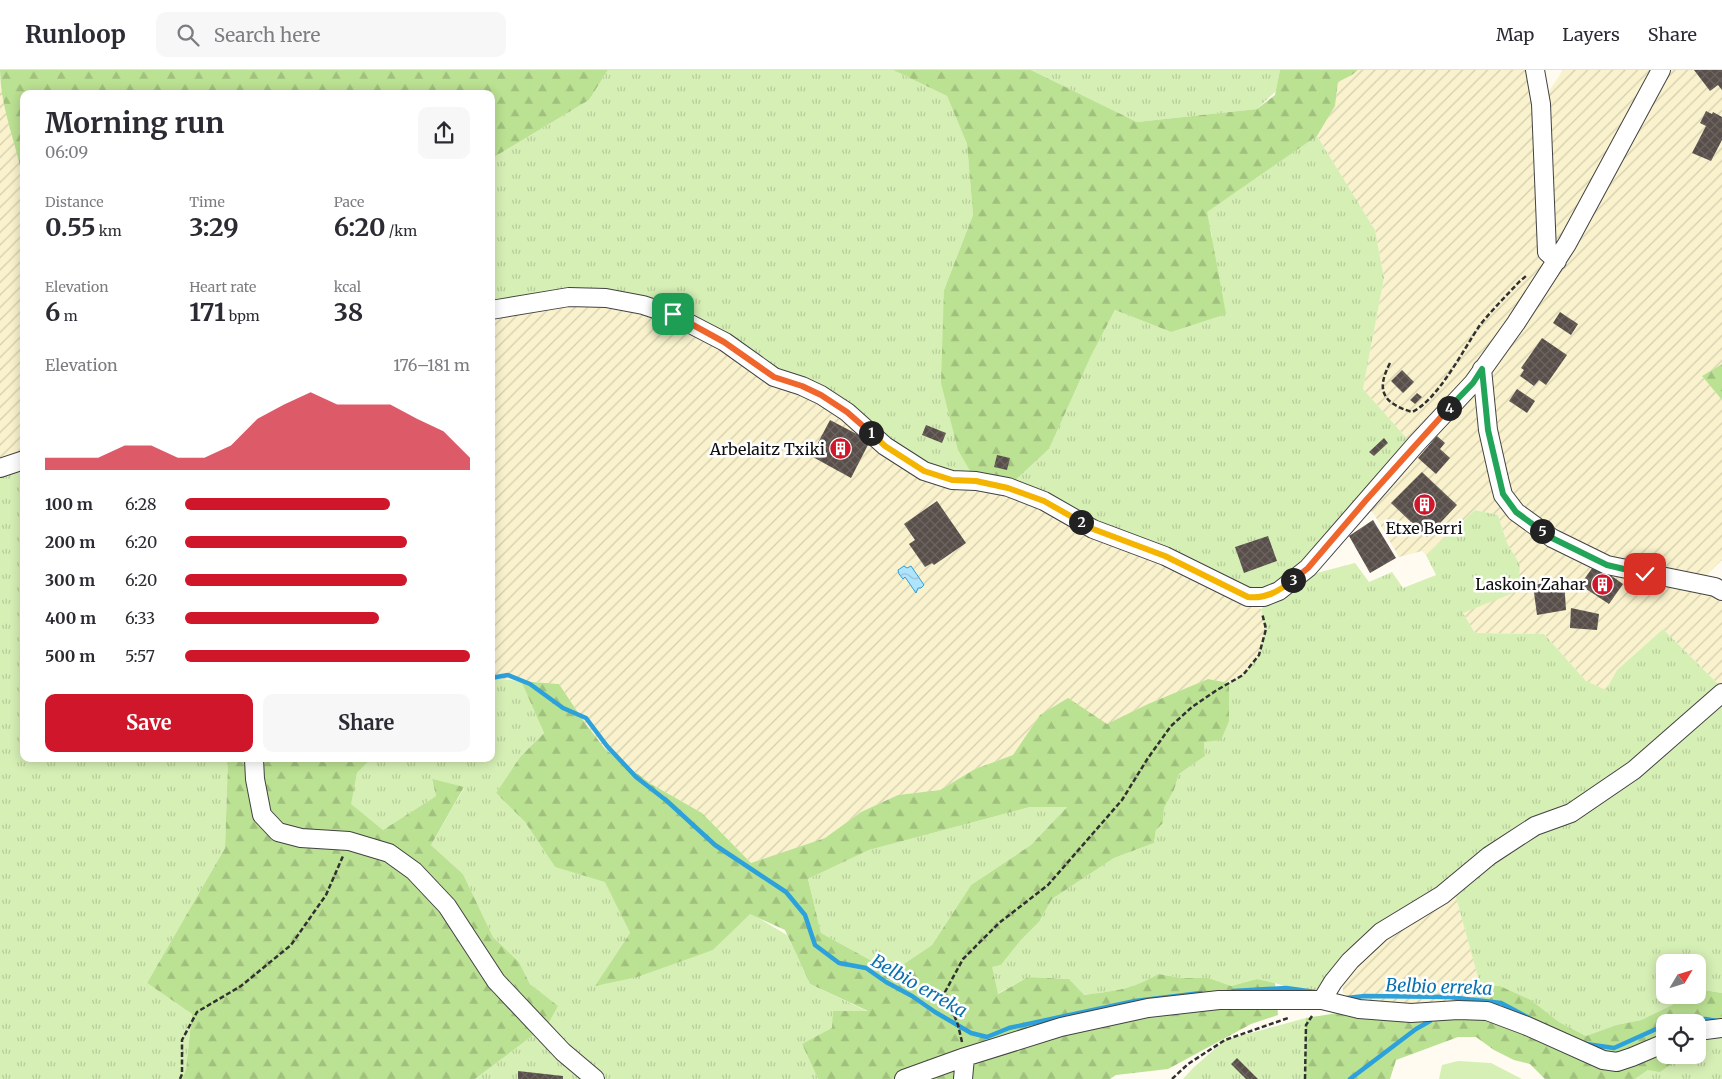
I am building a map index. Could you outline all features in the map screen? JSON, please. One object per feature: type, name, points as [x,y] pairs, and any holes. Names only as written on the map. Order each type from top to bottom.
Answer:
[{"type":"street","points":[[1535,70],[1541,104],[1547,252],[1557,261]]},
{"type":"street","points":[[495,309],[569,296],[606,298],[643,305],[673,314],[724,342],[774,377],[802,386],[821,395],[847,412],[885,446],[924,471],[952,480],[976,481],[1008,488],[1044,501],[1093,529],[1165,556],[1248,597],[1264,597],[1279,591],[1308,568],[1410,451],[1473,383],[1557,261],[1661,70]]},
{"type":"street","points":[[1482,369],[1488,430],[1499,479],[1503,494],[1516,512],[1552,538],[1607,565],[1715,587],[1722,591]]},
{"type":"street","points":[[0,468],[20,461]]},
{"type":"street","points":[[1322,1000],[1333,982],[1350,961],[1381,932],[1442,894],[1488,856],[1535,826],[1571,813],[1634,770],[1722,693]]},
{"type":"street","points":[[254,762],[254,780],[262,815],[278,832],[301,838],[349,841],[388,854],[414,871],[447,906],[496,981],[563,1052],[596,1079]]},
{"type":"street","points":[[904,1079],[965,1056],[1061,1027],[1148,1008],[1219,1000],[1322,1000],[1360,1009],[1411,1013],[1487,1010],[1602,1060],[1617,1062],[1656,1047]]},
{"type":"street","points":[[1706,1030],[1722,1028]]},
{"type":"street","points":[[963,1079],[965,1056]]},
{"type":"path","points":[[1390,363],[1381,384],[1383,392],[1390,401],[1402,409],[1412,412],[1421,408],[1433,395],[1481,325],[1519,282],[1530,273]]},
{"type":"path","points":[[965,1056],[958,1025],[946,992],[963,959],[999,924],[1048,885],[1122,800],[1148,758],[1171,726],[1192,707],[1243,675],[1259,654],[1266,629],[1256,598]]},
{"type":"path","points":[[180,1079],[182,1074],[182,1040],[197,1012],[241,986],[291,945],[326,895],[349,841]]},
{"type":"path","points":[[1306,1079],[1306,1025],[1322,1000]]},
{"type":"path","points":[[1172,1079],[1188,1064],[1225,1040],[1290,1017]]},
{"type":"shaded area","points":[[1358,70],[1535,70],[1541,103],[1563,70],[1660,70],[1473,383],[1410,442],[1363,389],[1384,278],[1375,230],[1317,136],[1335,106],[1338,82]]},
{"type":"shaded area","points":[[1662,70],[1722,70],[1722,364],[1702,376],[1722,400],[1722,560],[1703,578],[1611,561],[1520,506],[1507,490],[1488,372]]},
{"type":"shaded area","points":[[0,82],[20,165],[20,454],[8,456],[0,460]]},
{"type":"shaded area","points":[[569,297],[643,305],[1008,487],[1179,567],[1261,609],[1266,629],[1259,655],[1243,675],[1229,683],[1208,679],[1148,704],[1107,725],[1040,715],[1013,755],[975,769],[940,790],[898,795],[861,812],[825,838],[751,863],[702,813],[651,784],[605,749],[559,684],[495,678],[495,309]]},
{"type":"shaded area","points":[[1477,389],[1501,500],[1607,569],[1722,597],[1722,683],[1720,686],[1663,629],[1617,670],[1606,691],[1586,681],[1544,634],[1475,633],[1463,613],[1520,565],[1507,544],[1498,515],[1475,510],[1426,555],[1422,551],[1399,557],[1374,514],[1369,509]]},
{"type":"shaded area","points":[[1453,885],[1480,985],[1457,1007],[1355,1002],[1343,993],[1343,979],[1350,961]]},
{"type":"green space","points":[[0,70],[608,70],[589,100],[495,157],[495,90],[20,90],[20,166],[4,106]]},
{"type":"green space","points":[[608,70],[893,70],[947,96],[967,144],[973,215],[944,290],[976,481],[952,480],[885,446],[697,327],[606,298],[495,310],[495,157],[589,100]]},
{"type":"green space","points":[[893,70],[1031,70],[1137,122],[1257,109],[1275,95],[1280,70],[1358,70],[1338,82],[1335,106],[1317,136],[1207,212],[1226,314],[1171,332],[1115,310],[1091,356],[1049,449],[1008,487],[976,481],[958,450],[941,383],[944,290],[973,215],[967,144],[947,96]]},
{"type":"green space","points":[[1031,70],[1280,70],[1276,91],[1257,109],[1137,122]]},
{"type":"green space","points":[[1317,136],[1375,230],[1384,278],[1363,389],[1410,442],[1298,569],[1257,590],[1008,487],[1049,449],[1091,356],[1115,310],[1171,332],[1212,236],[1206,212]]},
{"type":"green space","points":[[1722,364],[1722,400],[1702,376]]},
{"type":"green space","points":[[20,469],[20,762],[228,762],[225,848],[147,983],[192,1014],[186,1069],[182,1079],[0,1079],[0,473]]},
{"type":"green space","points":[[1475,510],[1498,515],[1507,543],[1520,565],[1518,591],[1463,613],[1475,633],[1544,634],[1586,681],[1606,690],[1617,670],[1663,629],[1720,686],[1722,685],[1722,993],[1706,990],[1706,954],[1656,954],[1656,1004],[1673,1004],[1641,1020],[1616,1025],[1586,1036],[1559,1022],[1531,1000],[1500,986],[1480,985],[1453,886],[1333,974],[1311,995],[1257,979],[1231,986],[1209,978],[1183,978],[1158,974],[1141,984],[1114,991],[1083,995],[1069,979],[1028,977],[997,994],[991,967],[1001,965],[1021,940],[1039,922],[1052,899],[1114,858],[1154,843],[1156,830],[1163,823],[1164,808],[1174,790],[1179,774],[1205,756],[1204,742],[1229,721],[1229,683],[1243,675],[1259,655],[1266,629],[1261,609],[1305,576],[1355,563],[1369,582],[1392,572],[1403,588],[1436,575],[1426,555]]},
{"type":"green space","points":[[495,678],[521,681],[544,733],[520,757],[496,793],[525,822],[555,867],[605,881],[630,933],[596,985],[713,950],[750,913],[787,935],[810,984],[869,1012],[802,1044],[818,1079],[475,1079],[548,1024],[557,1006],[530,984],[519,962],[493,937],[463,874],[431,845],[464,788],[432,780],[436,796],[383,830],[350,804],[357,773],[368,762],[495,762]]},
{"type":"green space","points":[[1208,679],[1229,683],[1229,721],[1221,740],[1204,742],[1205,756],[1179,774],[1174,790],[1164,808],[1163,823],[1156,830],[1154,843],[1114,858],[1052,899],[1039,922],[1021,940],[1001,965],[992,967],[998,994],[1028,977],[1069,979],[1084,995],[1131,987],[1158,974],[1183,978],[1209,978],[1231,986],[1257,979],[1275,983],[1278,1015],[1251,1024],[1168,1069],[1116,1075],[1110,1079],[818,1079],[802,1044],[832,1028],[833,1011],[868,1011],[810,984],[785,930],[750,914],[713,950],[637,977],[595,986],[630,933],[605,882],[555,867],[525,822],[496,793],[520,757],[544,733],[521,681],[559,684],[605,749],[651,784],[702,813],[751,863],[825,838],[861,812],[898,795],[940,790],[975,769],[1013,755],[1040,715],[1068,698],[1107,724],[1148,704]],"holes":[[[1030,807],[1067,807],[1031,845],[971,885],[932,945],[892,972],[821,933],[808,879],[869,850]]]},
{"type":"green space","points":[[228,762],[368,762],[357,773],[351,804],[383,830],[436,796],[432,779],[464,787],[431,845],[463,874],[493,937],[519,962],[530,984],[558,1006],[548,1024],[475,1079],[182,1079],[186,1069],[192,1014],[147,983],[225,848]]},
{"type":"green space","points":[[1030,807],[1067,807],[1031,845],[971,885],[932,945],[892,972],[821,933],[808,879],[869,850]]},
{"type":"green space","points":[[1480,985],[1500,986],[1531,1000],[1559,1022],[1586,1036],[1616,1025],[1641,1020],[1673,1004],[1706,1004],[1706,990],[1722,993],[1722,1026],[1706,1023],[1706,1014],[1656,1014],[1656,1064],[1671,1064],[1660,1072],[1648,1070],[1635,1079],[1545,1079],[1530,1064],[1514,1060],[1494,1050],[1476,1037],[1458,1037],[1396,1060],[1390,1079],[1305,1079],[1306,1018],[1344,1012],[1462,1013]]},
{"type":"green space","points":[[1306,1018],[1305,1079],[1183,1079],[1225,1040]]},
{"type":"green space","points":[[1722,1032],[1722,1079],[1635,1079],[1648,1070],[1668,1064],[1706,1064],[1706,1034]]},
{"type":"green space","points":[[1458,1061],[1491,1063],[1522,1079],[1439,1079],[1442,1065]]},
{"type":"water","points":[[904,566],[907,568],[911,566],[924,585],[918,588],[916,593],[905,577],[903,579],[899,574],[898,570]]},
{"type":"building","points":[[1694,70],[1722,70],[1722,90],[1718,85],[1710,91]]},
{"type":"building","points":[[1706,111],[1712,114],[1713,112],[1722,117],[1722,140],[1711,161],[1692,153],[1706,126],[1700,123]]},
{"type":"building","points":[[1560,312],[1578,324],[1571,335],[1553,323]]},
{"type":"building","points":[[1542,338],[1567,355],[1546,385],[1539,380],[1534,386],[1520,376],[1524,370],[1521,368]]},
{"type":"building","points":[[1402,370],[1414,382],[1403,393],[1391,381]]},
{"type":"building","points":[[1517,389],[1535,401],[1527,413],[1509,401]]},
{"type":"building","points":[[1417,393],[1422,397],[1415,404],[1410,400]]},
{"type":"building","name":"Arbelaitz Txiki","points":[[830,420],[870,441],[851,478],[811,456]]},
{"type":"building","points":[[926,425],[946,433],[942,443],[922,435]]},
{"type":"building","points":[[1437,436],[1445,443],[1440,449],[1450,458],[1436,474],[1418,458]]},
{"type":"building","points":[[1384,438],[1388,443],[1374,456],[1369,452]]},
{"type":"building","points":[[997,455],[1010,458],[1007,470],[994,467]]},
{"type":"building","name":"Etxe Berri","points":[[1422,472],[1457,505],[1427,537],[1391,503]]},
{"type":"building","points":[[937,501],[966,543],[934,565],[932,563],[925,567],[909,544],[915,540],[904,524]]},
{"type":"building","points":[[1373,520],[1396,558],[1370,573],[1349,536]]},
{"type":"building","points":[[1268,536],[1277,561],[1244,573],[1235,547]]},
{"type":"building","name":"Laskoin Zahar","points":[[1595,564],[1623,584],[1609,604],[1580,585]]},
{"type":"building","points":[[1564,580],[1566,610],[1537,615],[1533,585]]},
{"type":"building","points":[[1571,608],[1599,614],[1597,630],[1570,628]]},
{"type":"building","points":[[1237,1058],[1258,1079],[1246,1079],[1231,1064]]},
{"type":"building","points":[[518,1071],[563,1076],[563,1079],[518,1079]]},
{"type":"waterway","name":"Belbio erreka","points":[[495,677],[508,675],[530,684],[563,708],[586,718],[607,746],[636,777],[667,801],[715,845],[786,892],[805,915],[815,945],[839,963],[866,968],[971,1033],[987,1037],[1009,1028],[1135,1001],[1201,993]]},
{"type":"waterway","name":"Belbio erreka","points":[[1233,991],[1286,988],[1315,992]]},
{"type":"waterway","name":"Belbio erreka","points":[[1347,998],[1365,996],[1449,997],[1501,1003],[1529,1018]]},
{"type":"waterway","name":"Belbio erreka","points":[[1706,1019],[1717,1021]]},
{"type":"waterway","points":[[1350,1079],[1416,1029],[1430,1021]]},
{"type":"waterway","name":"Belbio erreka","points":[[1586,1044],[1614,1048],[1656,1029]]},
{"type":"place","name":"Arbelaitz Txiki","points":[[841,449]]},
{"type":"place","name":"Etxe Berri","points":[[1424,504]]},
{"type":"place","name":"Laskoin Zahar","points":[[1602,584]]},
{"type":"route","points":[[673,314],[724,342],[774,377],[802,386],[821,395],[847,412],[885,446],[924,471],[952,480],[976,481],[1008,488],[1044,501],[1093,529],[1165,556],[1248,597],[1256,598],[1279,591],[1308,568],[1416,444],[1473,383],[1482,369],[1488,430],[1499,479],[1503,494],[1516,512],[1552,538],[1607,565],[1645,574]]}]
